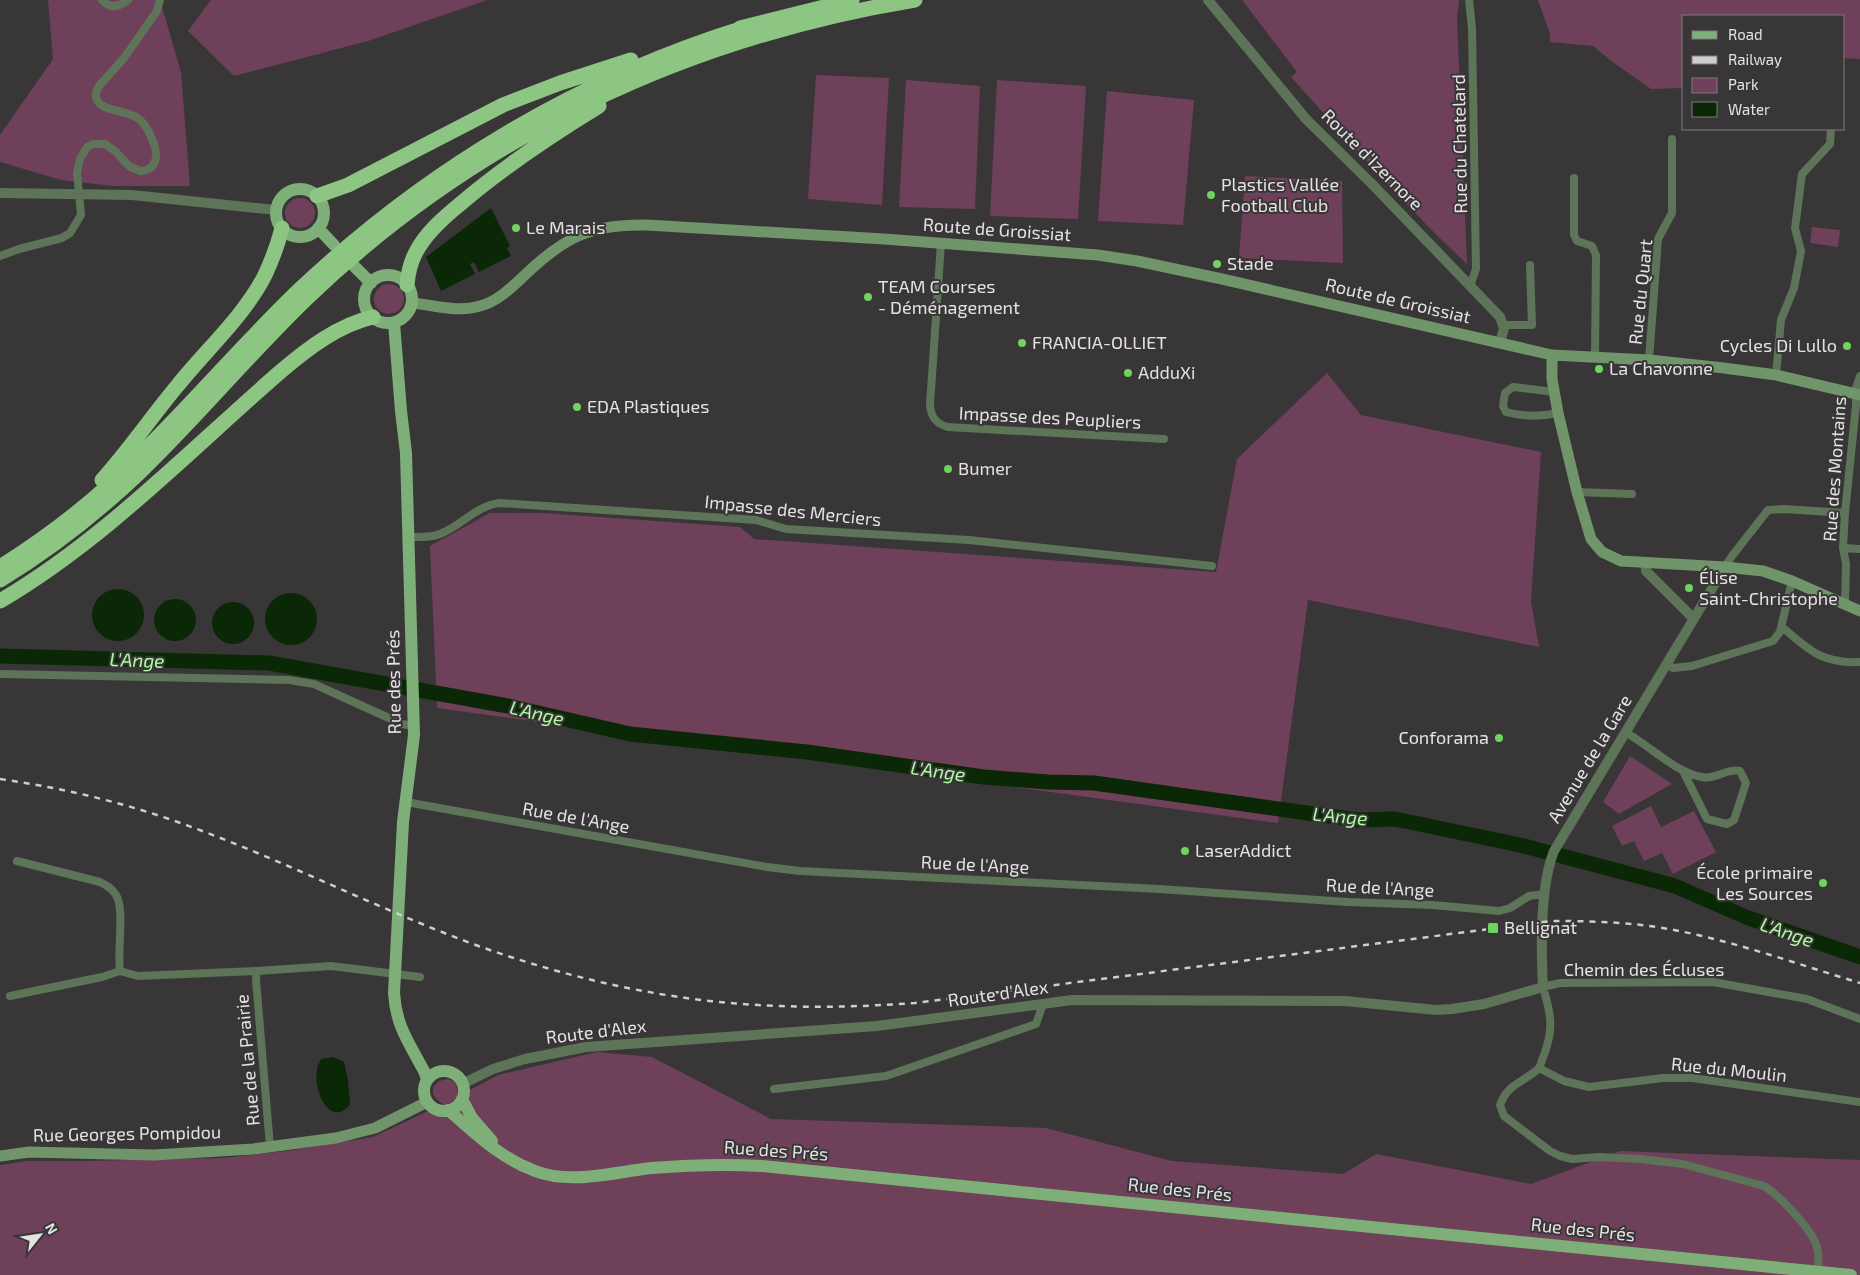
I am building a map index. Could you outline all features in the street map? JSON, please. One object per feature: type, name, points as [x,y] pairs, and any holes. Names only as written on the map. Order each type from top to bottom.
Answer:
[{"type":"highway","points":[[317,196],[343,188],[483,115],[532,93],[678,45],[852,0]]},
{"type":"highway","points":[[0,580],[54,545],[119,491],[168,444],[306,299],[399,219],[474,165],[595,98],[656,71],[722,46],[787,27],[850,12],[915,0]]},
{"type":"highway","points":[[0,567],[62,524],[108,486],[138,458],[302,288],[346,247],[417,191],[497,138],[581,92],[674,52],[750,26]]},
{"type":"highway","points":[[407,285],[410,265],[421,243],[474,192],[537,144],[656,71]]},
{"type":"highway","points":[[62,524],[137,439],[177,386],[250,298],[265,274],[282,228]]},
{"type":"highway","points":[[0,601],[52,568],[88,542],[273,377],[305,352],[359,320],[374,317]]},
{"type":"main road","points":[[296,189],[310,191],[317,196],[324,211],[322,223],[318,228],[309,235],[297,236],[282,228],[277,219],[276,210],[283,196],[296,189]]},
{"type":"main road","name":"Route de Groissiat","points":[[412,303],[451,309],[481,306],[499,298],[561,244],[587,232],[616,226],[697,227],[1058,251],[1137,261],[1552,355],[1649,360],[1776,375],[1858,395]]},
{"type":"main road","points":[[318,228],[334,245]]},
{"type":"main road","points":[[354,266],[371,283]]},
{"type":"main road","points":[[397,277],[407,285],[410,290],[412,303],[407,314],[394,322],[385,323],[374,317],[367,310],[365,295],[371,283],[378,278],[397,277]]},
{"type":"main road","name":"Rue des Prés","points":[[394,322],[406,453],[414,726],[403,822],[394,980],[395,1005],[404,1033]]},
{"type":"main road","points":[[1552,355],[1551,368],[1558,413],[1577,492],[1591,539],[1596,546],[1611,558],[1621,562],[1725,567],[1763,571],[1792,581],[1860,611]]},
{"type":"main road","points":[[404,1033],[431,1069],[455,1074],[462,1084],[464,1094],[458,1104],[448,1110],[436,1110],[427,1102],[424,1091],[427,1080],[423,1068],[404,1033]]},
{"type":"main road","points":[[427,1080],[439,1071]]},
{"type":"main road","name":"Rue des Prés","points":[[462,1099],[472,1118],[508,1158]]},
{"type":"main road","name":"Rue Georges Pompidou","points":[[0,1156],[29,1152],[154,1155],[270,1147],[336,1138],[375,1128],[427,1102]]},
{"type":"main road","name":"Rue des Prés","points":[[448,1110],[484,1142],[508,1158],[545,1174],[571,1176],[669,1167],[762,1166],[1847,1275]]},
{"type":"street","points":[[102,0],[105,4],[113,6],[121,5],[128,0]]},
{"type":"street","points":[[0,256],[62,238],[70,233],[81,215],[77,172],[80,159],[87,147],[93,144],[105,144],[111,147],[129,166],[140,171],[150,168],[156,160],[154,146],[148,129],[140,119],[131,114],[103,106],[98,101],[96,94],[99,86],[132,48],[157,11],[160,0]]},
{"type":"street","name":"Route d'Izernore","points":[[1208,0],[1306,119],[1373,184],[1500,318],[1503,325]]},
{"type":"street","name":"Rue du Chatelard","points":[[1469,0],[1472,28],[1476,220],[1476,269],[1470,286]]},
{"type":"street","points":[[1776,375],[1781,320],[1794,288],[1801,252],[1795,228],[1802,174],[1830,144],[1831,130]]},
{"type":"street","name":"Rue du Quart","points":[[1649,360],[1658,239],[1672,213],[1672,139]]},
{"type":"street","points":[[1574,178],[1574,235],[1577,241],[1592,246],[1596,255],[1596,357]]},
{"type":"street","points":[[0,193],[132,194],[276,210]]},
{"type":"street","name":"Impasse des Peupliers","points":[[941,243],[930,405],[934,420],[941,426],[948,427],[1164,439]]},
{"type":"street","points":[[1500,343],[1504,332],[1503,325],[1532,325],[1530,265]]},
{"type":"street","name":"Rue des Montains","points":[[1845,604],[1844,513],[1858,395],[1856,388],[1860,376]]},
{"type":"street","points":[[1554,392],[1513,387],[1505,393],[1503,406],[1506,412],[1520,416],[1558,413]]},
{"type":"street","points":[[1577,492],[1632,494]]},
{"type":"street","name":"Impasse des Merciers","points":[[409,537],[442,533],[487,506],[499,503],[756,520],[786,529],[969,540],[1212,566]]},
{"type":"street","points":[[1725,567],[1768,510],[1784,509],[1844,513]]},
{"type":"street","points":[[1843,548],[1860,549]]},
{"type":"street","points":[[1646,564],[1646,570],[1694,619]]},
{"type":"street","name":"Avenue de la Gare","points":[[1543,987],[1541,958],[1545,894],[1550,860],[1558,842],[1725,567]]},
{"type":"street","points":[[1666,664],[1673,668],[1692,666],[1767,643],[1777,638],[1782,627],[1792,581]]},
{"type":"street","points":[[1782,627],[1810,652],[1843,662],[1860,662]]},
{"type":"street","points":[[0,674],[290,680],[314,684],[402,724],[414,726]]},
{"type":"street","points":[[1625,732],[1683,771],[1709,778],[1734,770],[1740,771],[1746,782],[1734,820],[1731,823],[1726,824],[1707,819],[1683,771]]},
{"type":"street","name":"Rue de l'Ange","points":[[406,802],[757,866],[800,871],[1159,889],[1348,902],[1433,905],[1499,911],[1510,908],[1529,896],[1545,894]]},
{"type":"street","points":[[10,996],[102,977],[120,971],[118,960],[120,907],[116,895],[110,887],[100,882],[17,861]]},
{"type":"street","name":"Rue de la Prairie","points":[[120,971],[138,976],[331,966],[420,977]]},
{"type":"street","name":"Rue de la Prairie","points":[[257,971],[256,980],[270,1147]]},
{"type":"street","name":"Chemin des Écluses","points":[[1543,987],[1560,983],[1713,982],[1807,999],[1860,1019]]},
{"type":"street","points":[[1543,987],[1551,1013],[1550,1039],[1539,1068],[1522,1079],[1503,1096],[1500,1105],[1504,1116],[1550,1151],[1560,1156],[1572,1159],[1599,1157],[1683,1164],[1764,1186],[1776,1194],[1811,1235],[1817,1246],[1819,1258],[1818,1275]]},
{"type":"street","name":"Route d'Alex","points":[[462,1084],[493,1069],[525,1059],[586,1047],[877,1026],[1072,1000],[1310,1000],[1345,1001],[1444,1010],[1484,1004],[1543,987]]},
{"type":"street","points":[[774,1089],[886,1076],[1036,1024],[1043,1004]]},
{"type":"street","name":"Rue du Moulin","points":[[1539,1068],[1564,1081],[1590,1087],[1663,1078],[1692,1078],[1860,1102]]},
{"type":"green space","points":[[48,0],[160,0],[181,72],[190,186],[112,186],[61,180],[0,162],[0,135],[53,59]]},
{"type":"green space","points":[[211,0],[487,0],[368,41],[234,76],[188,31]]},
{"type":"green space","points":[[1242,0],[1459,0],[1457,18],[1467,264],[1399,196],[1291,77],[1297,72]]},
{"type":"green space","points":[[1538,0],[1860,0],[1860,59],[1845,58],[1845,15],[1682,15],[1682,88],[1651,89],[1593,46],[1550,42],[1550,34]]},
{"type":"green space","points":[[816,75],[889,78],[882,205],[808,199]]},
{"type":"green space","points":[[906,80],[980,86],[975,209],[899,207]]},
{"type":"green space","points":[[997,80],[1086,86],[1078,219],[990,216]]},
{"type":"green space","points":[[1107,91],[1194,100],[1183,225],[1098,221]]},
{"type":"green space","points":[[1245,176],[1342,181],[1343,263],[1239,258]]},
{"type":"green space","points":[[300,198],[311,202],[315,213],[311,224],[300,228],[289,224],[285,213],[289,202]]},
{"type":"green space","points":[[1812,227],[1840,230],[1838,247],[1810,243]]},
{"type":"green space","points":[[389,284],[395,285],[403,293],[403,305],[395,313],[389,314],[383,313],[375,305],[374,299],[375,293],[383,285]]},
{"type":"green space","points":[[1327,373],[1361,415],[1541,452],[1531,601],[1539,647],[1308,600],[1278,823],[437,708],[430,546],[490,513],[543,513],[740,527],[754,539],[1216,572],[1237,459]]},
{"type":"green space","points":[[1630,756],[1672,784],[1619,814],[1603,802]]},
{"type":"green space","points":[[1651,806],[1661,827],[1694,811],[1716,852],[1673,874],[1662,853],[1644,861],[1634,841],[1622,846],[1612,826]]},
{"type":"green space","points":[[597,1052],[652,1057],[771,1119],[1046,1128],[1172,1161],[1343,1174],[1376,1154],[1531,1184],[1620,1151],[1860,1160],[1860,1275],[0,1275],[0,1165],[28,1161],[223,1158],[287,1151],[373,1137],[443,1104],[435,1097],[433,1091],[435,1085],[440,1081],[447,1079],[453,1081],[457,1087],[457,1097],[498,1075]]},
{"type":"water","points":[[491,208],[510,246],[507,248],[511,256],[479,272],[474,262],[470,264],[475,274],[441,291],[426,257]]},
{"type":"water","points":[[113,589],[123,589],[132,593],[140,601],[144,615],[140,629],[132,637],[123,641],[113,641],[104,637],[96,629],[92,620],[92,610],[96,601],[104,593]]},
{"type":"water","points":[[286,593],[296,593],[310,600],[317,614],[317,624],[310,638],[296,645],[286,645],[276,641],[269,634],[265,624],[265,614],[269,604],[276,597]]},
{"type":"water","points":[[179,599],[187,602],[193,608],[196,620],[193,632],[187,638],[171,641],[163,638],[157,632],[154,616],[157,608],[163,602]]},
{"type":"water","points":[[237,602],[245,605],[251,611],[254,623],[251,635],[245,641],[229,644],[221,641],[215,635],[212,619],[215,611],[221,605]]},
{"type":"water","points":[[333,1057],[344,1062],[350,1105],[342,1111],[335,1112],[324,1103],[316,1078],[317,1067],[321,1059]]},
{"type":"waterway","name":"L'Ange","points":[[0,656],[269,663],[508,706],[630,734],[807,752],[984,777],[1048,782],[1094,783],[1357,820],[1395,819],[1520,845],[1675,886],[1746,917],[1860,957]]},
{"type":"railway","points":[[0,779],[94,797],[163,817],[258,853],[437,930],[510,957],[586,979],[664,995],[702,1000],[798,1007],[915,1003],[1552,921],[1610,922],[1669,929],[1741,946],[1860,983]]},
{"type":"place","name":"Plastics Vallée Football Club","points":[[1211,195]]},
{"type":"place","name":"Le Marais","points":[[516,228]]},
{"type":"place","name":"Stade","points":[[1217,264]]},
{"type":"place","name":"TEAM Courses - Déménagement","points":[[868,297]]},
{"type":"place","name":"FRANCIA-OLLIET","points":[[1022,343]]},
{"type":"place","name":"Cycles Di Lullo","points":[[1847,346]]},
{"type":"place","name":"La Chavonne","points":[[1599,369]]},
{"type":"place","name":"AdduXi","points":[[1128,373]]},
{"type":"place","name":"EDA Plastiques","points":[[577,407]]},
{"type":"place","name":"Bumer","points":[[948,469]]},
{"type":"place","name":"Élise Saint-Christophe","points":[[1689,588]]},
{"type":"place","name":"Conforama","points":[[1499,738]]},
{"type":"place","name":"LaserAddict","points":[[1185,851]]},
{"type":"place","name":"École primaire Les Sources","points":[[1823,883]]},
{"type":"place","name":"Bellignat","points":[[1493,928]]}]
